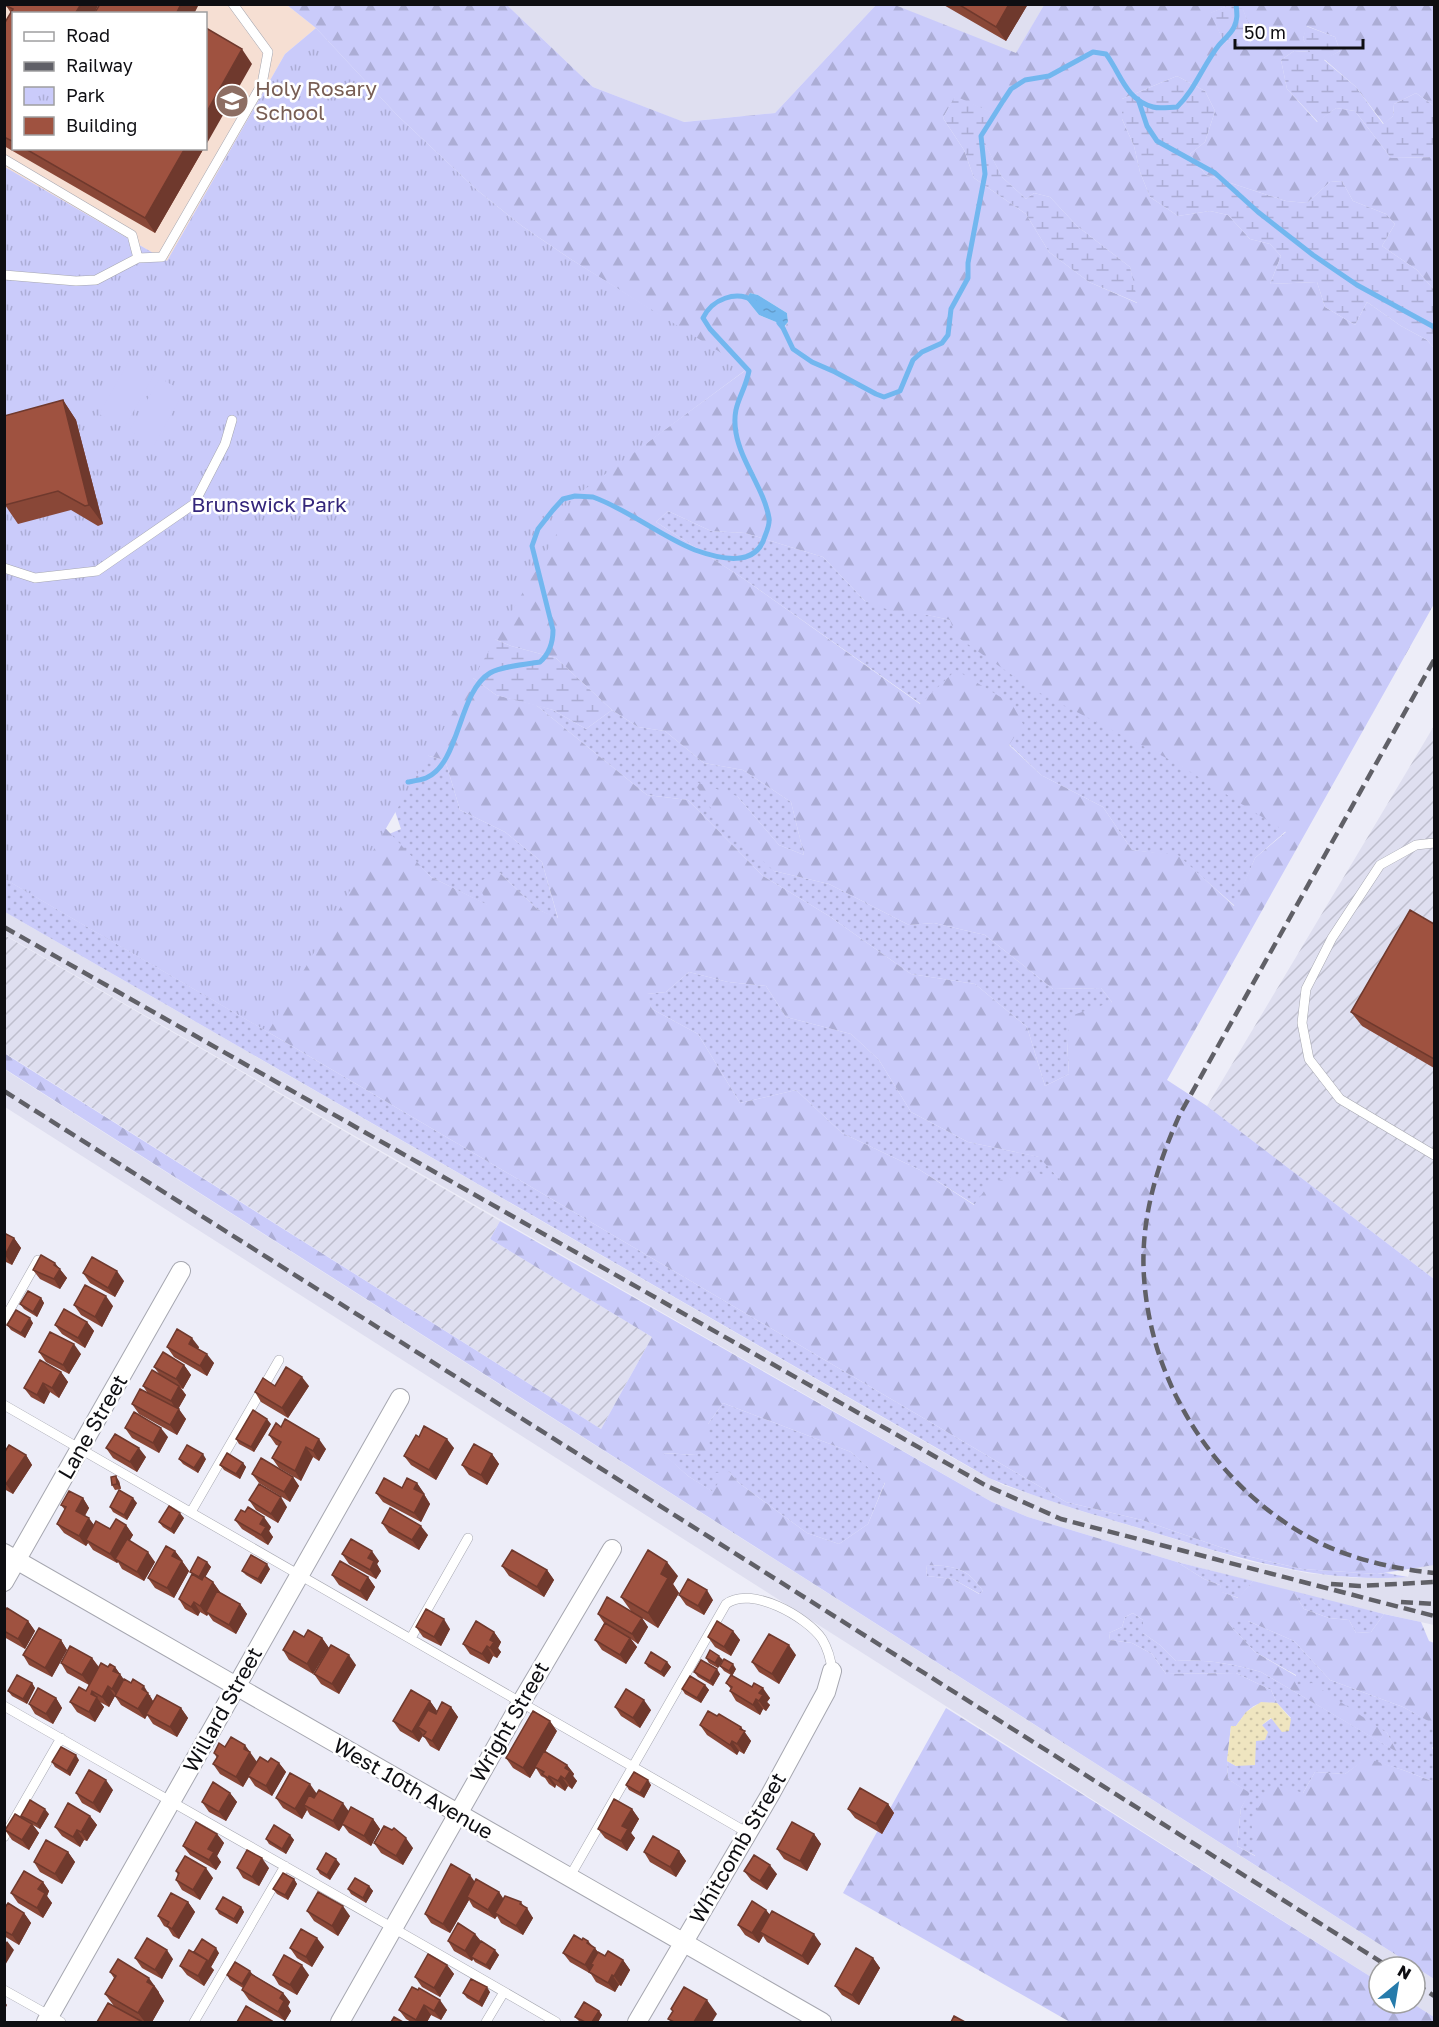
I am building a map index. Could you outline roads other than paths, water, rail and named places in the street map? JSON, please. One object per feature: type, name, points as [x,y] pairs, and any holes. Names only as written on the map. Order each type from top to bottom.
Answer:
[{"type":"street","name":"Lane Street","points":[[4,1582],[11,1557],[81,1448],[182,1271]]},
{"type":"street","name":"Willard Street","points":[[52,2020],[171,1802],[400,1398]]},
{"type":"street","name":"Wright Street","points":[[340,2022],[457,1814],[612,1549]]},
{"type":"street","name":"West 10th Avenue","points":[[11,1557],[822,2022]]},
{"type":"street","name":"Whitcomb Street","points":[[637,2022],[748,1833],[826,1692],[832,1671]]},
{"type":"lane","points":[[4,275],[88,281],[105,277],[138,258],[162,256],[262,84],[268,52],[233,4]]},
{"type":"lane","points":[[4,159],[132,235],[138,258]]},
{"type":"lane","points":[[4,568],[34,578],[97,571],[194,504],[225,444],[232,420]]},
{"type":"lane","points":[[1434,843],[1416,845],[1380,866],[1332,938],[1306,989],[1302,1023],[1309,1059],[1340,1099],[1434,1155]]},
{"type":"lane","points":[[4,1320],[38,1260]]},
{"type":"lane","points":[[191,1512],[279,1360]]},
{"type":"lane","points":[[4,1405],[748,1833]]},
{"type":"lane","points":[[411,1638],[468,1538]]},
{"type":"lane","points":[[569,1878],[722,1610],[732,1600],[744,1598],[762,1601],[780,1607],[803,1622],[822,1638],[831,1660],[832,1671]]},
{"type":"lane","points":[[4,1706],[394,1927],[556,2022]]},
{"type":"lane","points":[[4,1837],[61,1738]]},
{"type":"lane","points":[[194,2022],[285,1866]]},
{"type":"lane","points":[[4,1990],[52,2020]]},
{"type":"lane","points":[[486,2022],[504,1992]]},
{"type":"water","points":[[750,293],[758,295],[787,313],[788,322],[783,328],[776,322],[759,315],[746,299]]},
{"type":"waterway","points":[[779,323],[793,349],[812,362],[884,397],[900,391],[913,360],[922,352],[942,343],[948,335],[951,309],[968,278],[968,263],[985,174],[981,136],[1011,89],[1025,80],[1049,76],[1093,52],[1106,54],[1136,98],[1156,108],[1177,107],[1189,93],[1213,53],[1233,30],[1237,19],[1236,4]]},
{"type":"waterway","points":[[1138,99],[1147,126],[1157,141],[1215,173],[1258,212],[1313,255],[1357,285],[1434,327]]},
{"type":"waterway","points":[[408,782],[426,778],[437,770],[446,758],[471,695],[479,682],[490,673],[501,669],[540,662],[549,651],[553,630],[532,546],[538,529],[563,499],[575,496],[593,497],[669,538],[715,556],[745,557],[754,553],[760,546],[768,527],[769,518],[739,444],[735,423],[737,407],[749,371],[710,329],[703,318],[712,306],[725,298],[740,296],[754,301]]},
{"type":"railway","points":[[1434,660],[1180,1114],[1157,1173],[1148,1214],[1143,1256],[1149,1318],[1160,1358],[1176,1397],[1197,1433],[1222,1466],[1251,1496],[1284,1522],[1320,1543],[1376,1563],[1434,1573]]},
{"type":"railway","points":[[4,927],[985,1485],[1061,1519],[1434,1616]]},
{"type":"railway","points":[[4,1091],[1370,1955]]},
{"type":"railway","points":[[1331,1584],[1359,1586],[1434,1582]]},
{"type":"railway","points":[[1401,1602],[1434,1604]]},
{"type":"railway","points":[[1427,1991],[1434,1996]]},
{"type":"place","name":"Holy Rosary School","points":[[232,101]]},
{"type":"park label","name":"Brunswick Park","points":[[269,505]]}]
